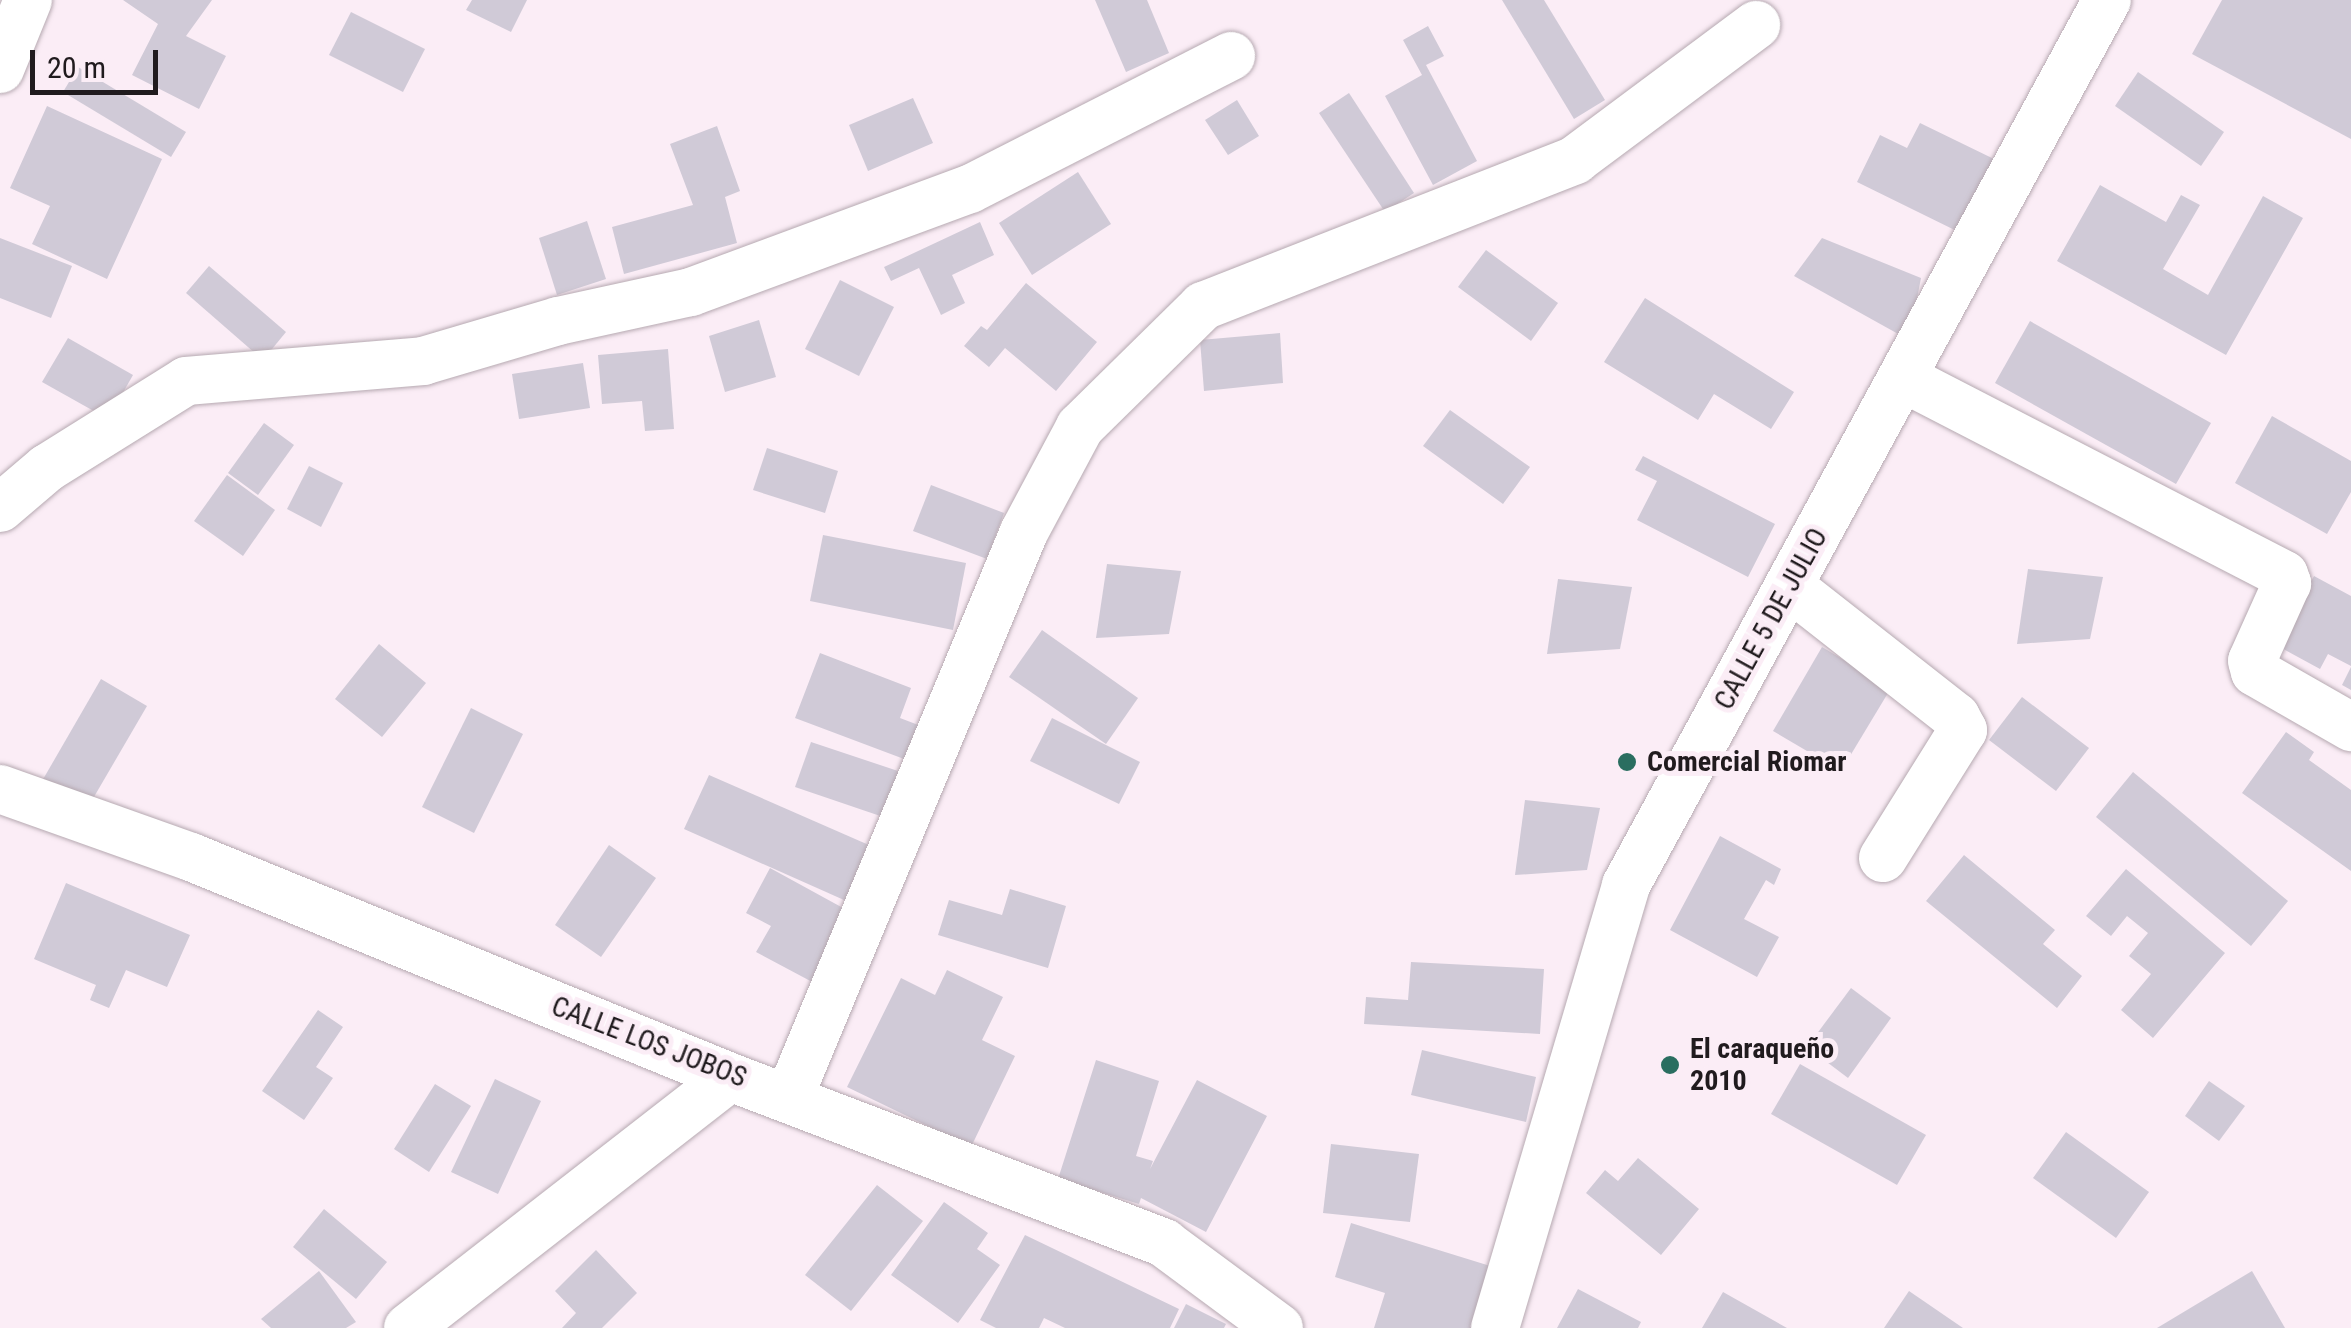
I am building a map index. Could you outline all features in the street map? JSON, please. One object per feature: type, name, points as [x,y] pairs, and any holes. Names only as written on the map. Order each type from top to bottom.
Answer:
[{"type":"street","points":[[0,69],[28,0]]},
{"type":"street","name":"CALLE 5 DE JULIO","points":[[1495,1328],[1626,885],[2107,0]]},
{"type":"street","points":[[790,1095],[1024,532],[1080,427],[1203,306],[1575,160],[1756,25]]},
{"type":"street","points":[[0,508],[47,468],[186,381],[423,361],[558,321],[692,292],[970,189],[1231,56]]},
{"type":"street","points":[[1903,378],[2284,575],[2288,582],[2252,660],[2254,672],[2351,726]]},
{"type":"street","points":[[1789,586],[1956,718],[1962,730],[1883,858]]},
{"type":"street","name":"CALLE LOS JOBOS","points":[[0,790],[191,858],[730,1077],[790,1095],[1164,1243],[1279,1328]]},
{"type":"street","points":[[408,1328],[730,1077]]},
{"type":"building","points":[[123,0],[212,0],[186,36],[226,56],[199,109],[132,75],[158,24]]},
{"type":"building","points":[[472,0],[527,0],[511,32],[466,10]]},
{"type":"building","points":[[1095,0],[1147,0],[1169,53],[1126,72]]},
{"type":"building","points":[[1502,0],[1544,0],[1605,100],[1574,119]]},
{"type":"building","points":[[2222,0],[2351,0],[2351,139],[2192,54]]},
{"type":"building","points":[[351,12],[425,49],[403,92],[329,55]]},
{"type":"building","points":[[1428,26],[1444,56],[1426,65],[1477,161],[1433,185],[1385,96],[1422,75],[1403,40]]},
{"type":"building","points":[[78,67],[186,132],[171,157],[63,92]]},
{"type":"building","points":[[2138,72],[2224,132],[2201,166],[2115,106]]},
{"type":"building","points":[[1349,93],[1414,193],[1385,212],[1319,113]]},
{"type":"building","points":[[913,98],[933,143],[868,171],[849,125]]},
{"type":"building","points":[[1237,100],[1259,136],[1228,155],[1205,120]]},
{"type":"building","points":[[47,106],[162,159],[107,279],[32,244],[50,206],[10,188]]},
{"type":"building","points":[[1920,123],[1994,159],[1975,240],[1857,182],[1880,135],[1907,148]]},
{"type":"building","points":[[717,126],[740,191],[725,197],[737,243],[624,274],[612,227],[693,205],[670,144]]},
{"type":"building","points":[[1078,172],[1111,224],[1032,275],[999,223]]},
{"type":"building","points":[[2100,185],[2166,222],[2181,195],[2200,205],[2163,269],[2208,295],[2263,196],[2303,218],[2226,355],[2057,261]]},
{"type":"building","points":[[587,221],[606,279],[557,295],[539,238]]},
{"type":"building","points":[[980,222],[994,255],[952,275],[965,303],[941,315],[919,268],[891,281],[884,267]]},
{"type":"building","points":[[0,238],[72,266],[51,318],[0,298]]},
{"type":"building","points":[[1822,238],[1921,278],[1909,340],[1794,276]]},
{"type":"building","points":[[1486,250],[1558,303],[1531,341],[1458,287]]},
{"type":"building","points":[[209,266],[286,332],[263,360],[186,293]]},
{"type":"building","points":[[840,280],[894,307],[859,376],[805,349]]},
{"type":"building","points":[[1026,283],[1097,342],[1056,391],[1005,348],[989,367],[964,346],[981,326],[987,330]]},
{"type":"building","points":[[1645,298],[1794,392],[1771,429],[1714,394],[1698,420],[1604,362]]},
{"type":"building","points":[[759,320],[776,377],[725,392],[709,336]]},
{"type":"building","points":[[2030,321],[2211,423],[2176,484],[1995,383]]},
{"type":"building","points":[[1280,333],[1283,383],[1204,391],[1200,340]]},
{"type":"building","points":[[68,338],[133,375],[108,419],[42,382]]},
{"type":"building","points":[[668,349],[674,429],[645,431],[642,401],[602,404],[598,355]]},
{"type":"building","points":[[583,363],[590,408],[519,419],[512,374]]},
{"type":"building","points":[[1450,410],[1530,467],[1503,504],[1423,446]]},
{"type":"building","points":[[2272,416],[2351,461],[2351,492],[2327,534],[2235,483]]},
{"type":"building","points":[[264,423],[294,445],[258,495],[228,473]]},
{"type":"building","points":[[767,448],[838,471],[825,513],[753,490]]},
{"type":"building","points":[[1643,456],[1775,524],[1748,577],[1637,520],[1657,481],[1635,470]]},
{"type":"building","points":[[309,466],[343,483],[321,527],[287,509]]},
{"type":"building","points":[[227,475],[275,510],[243,556],[194,521]]},
{"type":"building","points":[[931,485],[1004,513],[987,559],[913,531]]},
{"type":"building","points":[[823,535],[966,563],[953,630],[810,601]]},
{"type":"building","points":[[1107,564],[1181,571],[1169,634],[1096,638]]},
{"type":"building","points":[[2028,569],[2103,577],[2090,639],[2017,644]]},
{"type":"building","points":[[2314,576],[2351,596],[2351,666],[2328,654],[2320,669],[2276,645]]},
{"type":"building","points":[[1558,579],[1632,587],[1620,649],[1547,654]]},
{"type":"building","points":[[1042,630],[1138,698],[1106,744],[1009,677]]},
{"type":"building","points":[[379,644],[426,683],[382,737],[335,699]]},
{"type":"building","points":[[1822,647],[1891,688],[1841,771],[1773,731]]},
{"type":"building","points":[[820,653],[911,688],[900,718],[934,731],[920,765],[795,718]]},
{"type":"building","points":[[2351,667],[2351,690],[2342,685]]},
{"type":"building","points":[[101,679],[147,706],[84,814],[38,788]]},
{"type":"building","points":[[2022,697],[2089,748],[2056,791],[1989,740]]},
{"type":"building","points":[[471,708],[523,734],[474,833],[422,807]]},
{"type":"building","points":[[1052,718],[1140,762],[1119,804],[1030,761]]},
{"type":"building","points":[[2286,732],[2314,752],[2309,760],[2351,790],[2351,871],[2242,793]]},
{"type":"building","points":[[811,742],[910,775],[895,821],[795,787]]},
{"type":"building","points":[[2133,772],[2288,901],[2251,946],[2096,817]]},
{"type":"building","points":[[709,775],[878,849],[853,904],[684,829]]},
{"type":"building","points":[[1525,800],[1600,808],[1587,870],[1515,875]]},
{"type":"building","points":[[1720,836],[1781,869],[1774,885],[1766,880],[1744,919],[1779,937],[1757,977],[1670,930]]},
{"type":"building","points":[[609,845],[656,878],[601,957],[555,925]]},
{"type":"building","points":[[1964,855],[2055,930],[2043,944],[2082,976],[2057,1008],[1926,901]]},
{"type":"building","points":[[770,868],[854,914],[816,984],[756,952],[771,926],[746,913]]},
{"type":"building","points":[[2126,869],[2225,953],[2153,1038],[2121,1010],[2151,974],[2129,956],[2148,933],[2127,916],[2111,936],[2086,916]]},
{"type":"building","points":[[66,883],[190,935],[167,987],[126,970],[109,1008],[90,1000],[96,985],[34,959]]},
{"type":"building","points":[[1010,889],[1066,906],[1048,968],[938,935],[949,900],[1002,915]]},
{"type":"building","points":[[1411,962],[1544,969],[1540,1034],[1364,1024],[1366,997],[1408,1000]]},
{"type":"building","points":[[947,970],[1003,997],[982,1040],[1015,1056],[971,1147],[847,1087],[901,978],[935,995]]},
{"type":"building","points":[[1851,988],[1891,1018],[1848,1078],[1807,1047]]},
{"type":"building","points":[[318,1010],[343,1027],[316,1067],[333,1078],[304,1120],[262,1091]]},
{"type":"building","points":[[1422,1050],[1536,1077],[1526,1122],[1411,1095]]},
{"type":"building","points":[[1096,1060],[1159,1081],[1136,1156],[1153,1161],[1150,1169],[1197,1080],[1267,1116],[1206,1232],[1141,1198],[1139,1204],[1058,1179]]},
{"type":"building","points":[[1800,1064],[1926,1135],[1897,1185],[1771,1114]]},
{"type":"building","points":[[495,1079],[541,1101],[498,1194],[451,1172]]},
{"type":"building","points":[[2209,1081],[2245,1106],[2219,1141],[2185,1116]]},
{"type":"building","points":[[435,1084],[471,1106],[429,1172],[394,1149]]},
{"type":"building","points":[[2066,1132],[2149,1192],[2116,1238],[2033,1178]]},
{"type":"building","points":[[1331,1144],[1419,1154],[1410,1222],[1323,1213]]},
{"type":"building","points":[[1638,1158],[1699,1209],[1661,1255],[1586,1193],[1605,1170],[1618,1181]]},
{"type":"building","points":[[877,1185],[923,1221],[851,1311],[805,1275]]},
{"type":"building","points":[[944,1202],[988,1233],[977,1249],[1000,1265],[958,1323],[891,1275]]},
{"type":"building","points":[[324,1209],[387,1262],[356,1299],[293,1247]]},
{"type":"building","points":[[1351,1223],[1500,1269],[1482,1328],[1374,1328],[1385,1293],[1335,1277]]},
{"type":"building","points":[[1025,1235],[1179,1309],[1170,1328],[1065,1328],[1044,1318],[1039,1328],[996,1328],[980,1320]]},
{"type":"building","points":[[596,1250],[637,1293],[602,1328],[562,1328],[576,1313],[555,1291]]},
{"type":"building","points":[[319,1271],[356,1322],[346,1328],[271,1328],[261,1319]]},
{"type":"building","points":[[2252,1271],[2285,1328],[2157,1328]]},
{"type":"building","points":[[1578,1289],[1641,1322],[1638,1328],[1557,1328]]},
{"type":"building","points":[[1909,1291],[1963,1328],[1884,1328]]},
{"type":"building","points":[[1723,1292],[1787,1328],[1702,1328]]},
{"type":"building","points":[[1186,1304],[1226,1324],[1224,1328],[1174,1328]]},
{"type":"place","name":"Comercial Riomar","points":[[1627,762]]},
{"type":"place","name":"El caraqueño 2010","points":[[1670,1065]]}]
